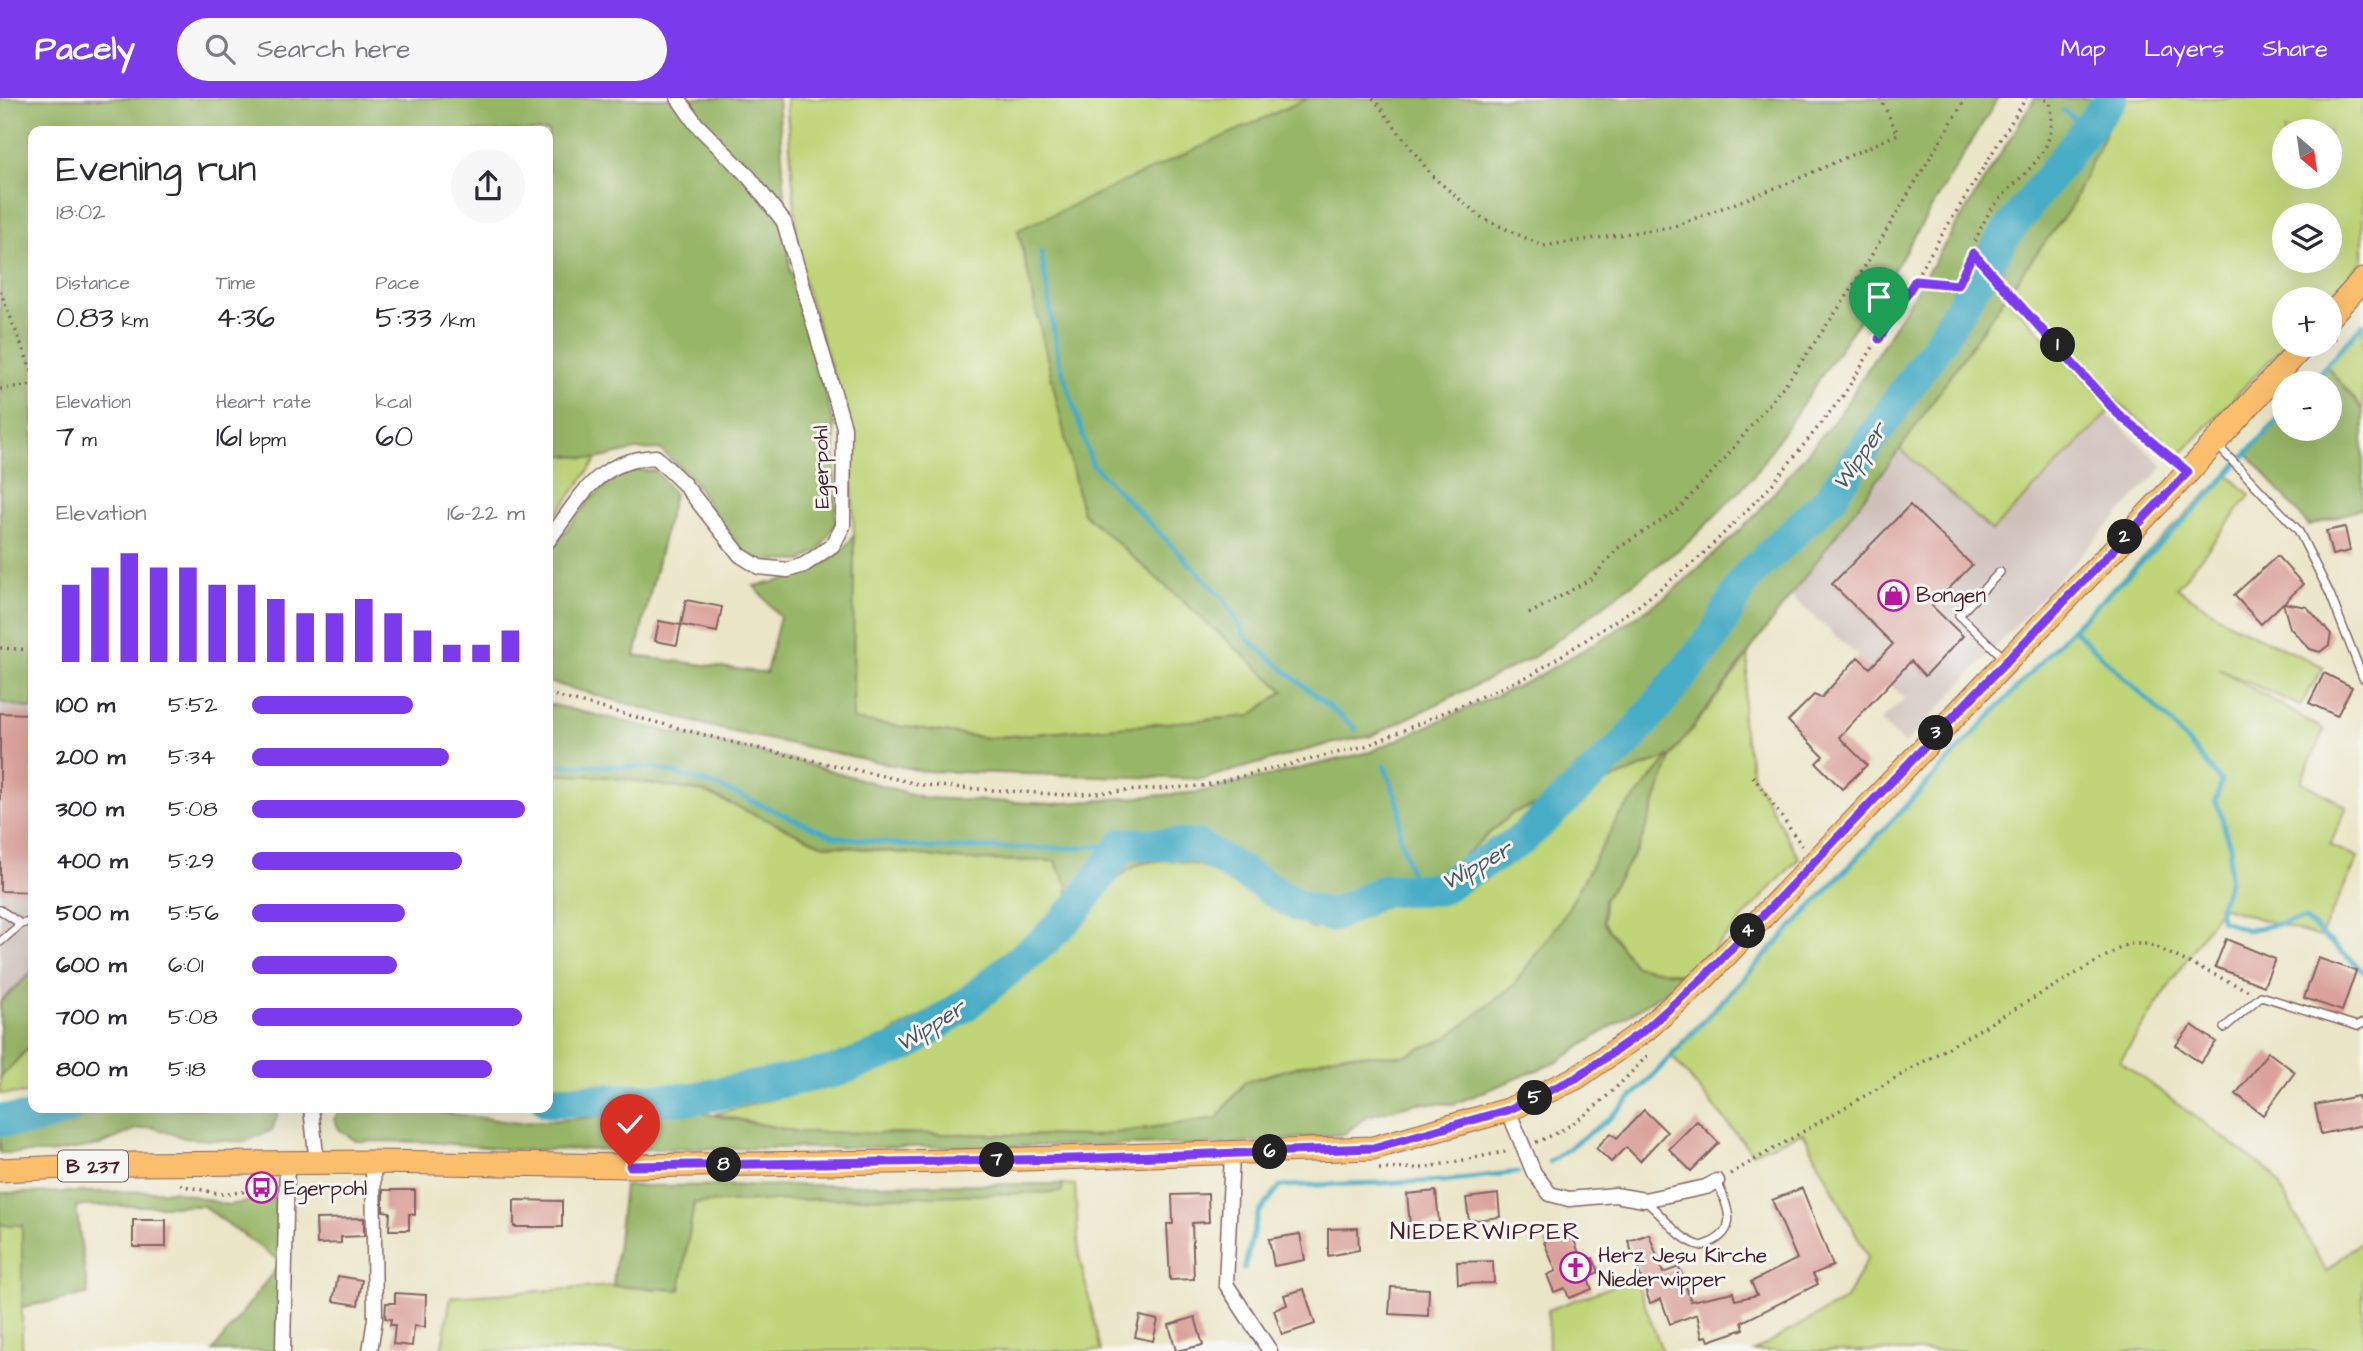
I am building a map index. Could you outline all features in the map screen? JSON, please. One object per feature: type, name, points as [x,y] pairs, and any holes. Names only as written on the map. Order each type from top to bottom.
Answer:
[{"type":"main road","points":[[2342,303],[2363,280]]},
{"type":"main road","name":"B 237","points":[[0,1170],[132,1164],[286,1175],[317,1164],[373,1162],[630,1166],[1232,1154],[1373,1148],[1508,1110],[1576,1078],[1645,1030],[1703,978],[2188,472],[2221,450],[2295,357]]},
{"type":"street","name":"Egerpohl","points":[[553,534],[587,489],[608,468],[634,458],[656,457],[684,484],[740,555],[759,568],[788,570],[804,565],[833,545],[842,526],[844,427],[784,222],[748,177],[696,124],[678,98]]},
{"type":"street","points":[[1508,1110],[1534,1172],[1550,1194],[1569,1199],[1615,1195],[1644,1200],[1706,1187],[1717,1181]]},
{"type":"street","points":[[311,1113],[317,1164]]},
{"type":"street","points":[[1232,1154],[1226,1284],[1270,1351]]},
{"type":"street","points":[[370,1351],[375,1319],[373,1162]]},
{"type":"street","points":[[283,1351],[286,1175]]},
{"type":"lane","points":[[2221,450],[2298,530],[2330,594],[2363,678]]},
{"type":"lane","points":[[2000,572],[1959,615],[2005,660]]},
{"type":"lane","points":[[0,910],[21,924]]},
{"type":"lane","points":[[0,942],[21,924],[28,922]]},
{"type":"lane","points":[[2224,1028],[2260,996],[2357,1027],[2363,1023]]},
{"type":"lane","points":[[1644,1200],[1658,1211],[1681,1237],[1702,1246],[1713,1242],[1726,1231],[1730,1219],[1717,1181]]},
{"type":"path","points":[[1373,98],[1433,177],[1482,218],[1543,246],[1672,227],[1791,182],[1898,134],[1880,98]]},
{"type":"path","points":[[1530,614],[1591,579],[1618,548],[1678,510],[1726,457],[1790,378],[1847,296],[1966,98]]},
{"type":"path","points":[[1915,281],[1958,285],[1985,219],[2040,158],[2050,137],[2053,117],[2050,103],[2043,98]]},
{"type":"path","points":[[553,695],[739,744],[923,785],[1064,795],[1202,786],[1369,745],[1533,674],[1638,606],[1700,557],[1770,487],[1843,396],[2025,100]]},
{"type":"path","points":[[1973,253],[2117,413],[2188,472]]},
{"type":"path","points":[[0,291],[28,361]]},
{"type":"path","points":[[0,389],[28,386]]},
{"type":"path","points":[[0,648],[28,650]]},
{"type":"path","points":[[1753,776],[1815,862]]},
{"type":"path","points":[[1717,1181],[2127,944],[2149,944],[2260,996]]},
{"type":"path","points":[[1377,1169],[1423,1168],[1505,1153],[1555,1135],[1606,1098],[1654,1049]]},
{"type":"path","points":[[175,1183],[220,1194],[286,1175]]},
{"type":"shaded area","points":[[2107,414],[2164,466],[1905,744],[1880,721],[1905,698],[1791,596],[1900,449],[1992,531]]},
{"type":"shaded area","points":[[0,702],[28,708],[28,976],[0,1002]]},
{"type":"green space","points":[[0,98],[778,98],[790,270],[834,425],[836,523],[820,549],[802,561],[765,560],[747,555],[720,523],[694,481],[660,449],[635,450],[597,459],[553,454],[553,126],[28,126],[28,708],[0,702]]},
{"type":"green space","points":[[786,98],[1308,98],[1082,512],[1285,691],[1250,716],[988,738],[852,720],[854,535],[850,427],[800,269]]},
{"type":"green space","points":[[1308,98],[1998,98],[1898,263],[1752,478],[1690,541],[1534,657],[1371,736],[1325,745],[1203,779],[922,771],[724,730],[553,683],[553,547],[590,500],[614,478],[635,470],[656,471],[674,494],[635,656],[766,673],[780,617],[754,586],[797,576],[822,565],[834,557],[854,535],[853,720],[988,738],[1250,716],[1284,691],[1082,512],[1018,230]]},
{"type":"green space","points":[[2035,98],[2121,98],[2071,207],[2013,285],[1900,449],[1672,755],[1639,847],[1604,900],[1603,922],[1635,966],[1689,976],[1557,1062],[1454,1104],[1417,1103],[1367,1116],[1344,1134],[1236,1144],[519,1150],[428,1142],[356,1141],[340,1130],[334,1120],[338,1113],[446,1113],[519,1123],[688,1110],[798,1132],[1094,1136],[1217,1118],[1245,1082],[1342,1054],[1403,1056],[1447,1038],[1513,986],[1565,914],[1617,819],[1670,756],[1581,792],[1514,812],[1419,894],[1312,929],[1230,878],[1185,862],[1162,860],[1140,864],[1117,879],[1092,870],[1067,908],[1068,885],[1055,861],[964,860],[821,844],[704,792],[610,777],[553,774],[553,705],[797,761],[925,798],[1054,804],[1200,792],[1370,752],[1533,679],[1612,633],[1671,593],[1750,521],[1840,414]]},
{"type":"green space","points":[[2124,98],[2363,98],[2363,260],[2338,287],[2272,287],[2273,357],[2181,454],[2119,404],[2013,285],[2071,207],[2111,115]]},
{"type":"green space","points":[[2005,296],[2113,408],[1992,531],[1900,449]]},
{"type":"green space","points":[[2363,323],[2363,410],[2342,384],[2342,371],[2331,371],[2326,365],[2333,357],[2342,357],[2342,347]]},
{"type":"green space","points":[[2326,365],[2331,371],[2320,371]]},
{"type":"green space","points":[[2342,384],[2363,410],[2363,508],[2309,526],[2247,453],[2272,425],[2272,441],[2342,441]]},
{"type":"green space","points":[[553,454],[597,459],[553,519]]},
{"type":"green space","points":[[2227,474],[2250,495],[2177,588],[2233,625],[2324,667],[2300,706],[2219,669],[2324,730],[2301,781],[2347,807],[2330,845],[2358,858],[2320,937],[2221,907],[2120,1061],[2274,1175],[2326,1272],[2363,1239],[2363,1351],[1754,1351],[1846,1299],[1868,1257],[1803,1132],[1752,1153],[1670,1054],[2068,632]]},
{"type":"green space","points":[[1749,655],[1742,721],[1753,776],[1799,858],[1689,976],[1635,966],[1603,922],[1604,900],[1639,847],[1565,914],[1513,986],[1447,1038],[1403,1056],[1342,1054],[1245,1081],[1217,1118],[1094,1136],[798,1132],[715,1114],[840,1082],[919,1046],[983,1004],[1081,917],[1117,879],[1138,864],[1170,859],[1207,866],[1313,929],[1419,894],[1514,812],[1581,792],[1672,755]]},
{"type":"green space","points":[[553,774],[610,777],[704,792],[821,844],[964,860],[1055,861],[1068,885],[1067,908],[963,991],[881,1039],[820,1064],[689,1084],[553,1085]]},
{"type":"green space","points":[[28,976],[28,1048],[0,1078],[0,1002]]},
{"type":"green space","points":[[28,1048],[28,1093],[0,1094],[0,1078]]},
{"type":"green space","points":[[90,1113],[278,1113],[272,1130],[244,1142],[184,1138],[152,1127],[136,1129],[100,1145],[50,1153],[0,1153],[0,1123],[52,1127]]},
{"type":"green space","points":[[1063,1184],[1075,1185],[1079,1255],[1101,1351],[441,1351],[451,1297],[613,1286],[680,1290],[694,1203],[1061,1192]]},
{"type":"green space","points":[[1063,1184],[1061,1192],[694,1203],[680,1290],[613,1286],[624,1186]]},
{"type":"green space","points":[[174,1191],[227,1205],[276,1197],[281,1262],[203,1206],[76,1206],[88,1295],[22,1307],[22,1225],[0,1225],[0,1193]]},
{"type":"green space","points":[[0,1225],[22,1225],[22,1351],[0,1351]]},
{"type":"green space","points":[[281,1262],[276,1351],[213,1351]]},
{"type":"green space","points":[[1635,1278],[1662,1351],[1549,1351],[1548,1310]]},
{"type":"building","name":"Bongen","points":[[1910,505],[1972,565],[1932,606],[1963,636],[1925,676],[1911,661],[1839,737],[1867,765],[1842,789],[1816,763],[1823,756],[1788,721],[1814,695],[1821,698],[1858,657],[1870,668],[1893,644],[1832,584]]},
{"type":"building","points":[[2345,527],[2350,551],[2332,555],[2326,531]]},
{"type":"building","points":[[2277,556],[2303,584],[2284,603],[2307,607],[2331,634],[2329,645],[2320,652],[2310,649],[2290,628],[2283,603],[2261,624],[2234,595]]},
{"type":"building","points":[[686,600],[722,607],[717,632],[681,625]]},
{"type":"building","points":[[659,621],[681,625],[677,645],[655,641]]},
{"type":"building","points":[[2324,673],[2352,687],[2337,716],[2309,703]]},
{"type":"building","points":[[0,713],[28,714],[28,892],[0,891]]},
{"type":"building","points":[[2226,939],[2275,959],[2264,986],[2215,967]]},
{"type":"building","points":[[2318,958],[2356,971],[2342,1011],[2304,998]]},
{"type":"building","points":[[2192,1025],[2216,1042],[2200,1063],[2176,1045]]},
{"type":"building","points":[[2268,1052],[2295,1072],[2263,1115],[2236,1094]]},
{"type":"building","points":[[2358,1096],[2363,1125],[2321,1134],[2315,1105]]},
{"type":"building","points":[[1644,1110],[1667,1132],[1640,1161],[1626,1147],[1611,1162],[1596,1148],[1611,1133],[1617,1138]]},
{"type":"building","points":[[1697,1121],[1719,1143],[1691,1171],[1669,1149]]},
{"type":"building","points":[[1802,1188],[1833,1266],[1813,1274],[1818,1284],[1742,1322],[1744,1329],[1709,1341],[1707,1336],[1702,1337],[1697,1314],[1670,1324],[1661,1299],[1650,1303],[1628,1241],[1649,1234],[1663,1273],[1679,1267],[1691,1301],[1733,1292],[1735,1300],[1757,1295],[1751,1282],[1797,1259],[1772,1200]]},
{"type":"building","points":[[383,1190],[415,1190],[415,1215],[409,1214],[409,1230],[389,1230],[390,1212],[383,1211]]},
{"type":"building","points":[[1436,1191],[1439,1223],[1410,1225],[1407,1194]]},
{"type":"building","points":[[1208,1194],[1209,1222],[1192,1223],[1194,1279],[1170,1280],[1167,1224],[1173,1224],[1172,1195]]},
{"type":"building","points":[[1498,1194],[1500,1217],[1469,1221],[1466,1198]]},
{"type":"building","points":[[514,1200],[562,1201],[562,1227],[514,1227]]},
{"type":"building","points":[[364,1218],[364,1236],[341,1237],[341,1243],[317,1244],[316,1219]]},
{"type":"building","points":[[133,1220],[166,1220],[166,1247],[133,1247]]},
{"type":"building","points":[[1358,1228],[1359,1250],[1328,1256],[1328,1229]]},
{"type":"building","name":"Herz Jesu Kirche Niederwipper","points":[[1570,1230],[1583,1263],[1593,1258],[1599,1272],[1587,1277],[1592,1289],[1569,1298],[1565,1288],[1554,1292],[1547,1275],[1556,1271],[1544,1242]]},
{"type":"building","points":[[1300,1234],[1305,1260],[1274,1266],[1269,1239]]},
{"type":"building","points":[[1493,1261],[1494,1283],[1458,1284],[1457,1262]]},
{"type":"building","points":[[338,1276],[362,1280],[358,1305],[333,1301]]},
{"type":"building","points":[[1391,1287],[1429,1289],[1428,1316],[1389,1314]]},
{"type":"building","points":[[1304,1289],[1315,1324],[1282,1335],[1274,1310],[1287,1305],[1284,1295]]},
{"type":"building","points":[[395,1293],[426,1295],[425,1327],[414,1326],[412,1346],[393,1344],[395,1325],[390,1325],[391,1319],[385,1318],[386,1303],[395,1303]]},
{"type":"building","points":[[1140,1316],[1158,1320],[1153,1341],[1135,1337]]},
{"type":"building","points":[[1195,1317],[1203,1345],[1176,1351],[1169,1325]]},
{"type":"waterway","name":"Wipper","points":[[553,1101],[691,1099],[836,1071],[906,1045],[965,1005],[1046,939],[1076,909],[1123,844],[1197,845],[1298,906],[1332,916],[1384,890],[1439,889],[1521,840],[1627,742],[1714,636],[1746,577],[1829,499],[1940,341],[2004,236],[2111,98]]},
{"type":"waterway","points":[[2063,110],[2087,128]]},
{"type":"waterway","points":[[1041,252],[1058,356],[1092,464],[1225,600],[1246,638],[1356,729]]},
{"type":"waterway","points":[[2321,371],[2363,324]]},
{"type":"waterway","points":[[1549,1162],[1608,1120],[1643,1086],[2069,632],[2203,502],[2272,425]]},
{"type":"waterway","points":[[2073,629],[2166,717],[2222,782],[2215,801],[2231,848],[2229,882],[2220,906],[2221,920],[2247,930],[2305,919],[2363,971]]},
{"type":"waterway","points":[[553,765],[653,767],[715,785],[833,836],[928,848],[1078,848],[1123,844]]},
{"type":"waterway","points":[[1384,765],[1400,808],[1399,834],[1416,890]]},
{"type":"waterway","name":"Wipper","points":[[0,1120],[31,1120],[53,1113]]},
{"type":"waterway","points":[[1244,1269],[1258,1214],[1280,1186],[1444,1181],[1518,1172]]},
{"type":"waterway","points":[[1238,1327],[1256,1351]]},
{"type":"place","name":"Bongen","points":[[1893,595]]},
{"type":"place","name":"Egerpohl","points":[[261,1188]]},
{"type":"place","name":"Herz Jesu Kirche Niederwipper","points":[[1575,1267]]},
{"type":"district","name":"NIEDERWIPPER","points":[[1486,1231]]},
{"type":"route","points":[[630,1166],[1073,1159],[1373,1148],[1471,1123],[1508,1110],[1576,1078],[1606,1060],[1645,1030],[1703,978],[1852,824],[2029,634],[2188,472],[2117,413],[2015,296],[1973,253],[1958,285],[1929,285],[1915,281],[1879,339]]}]
